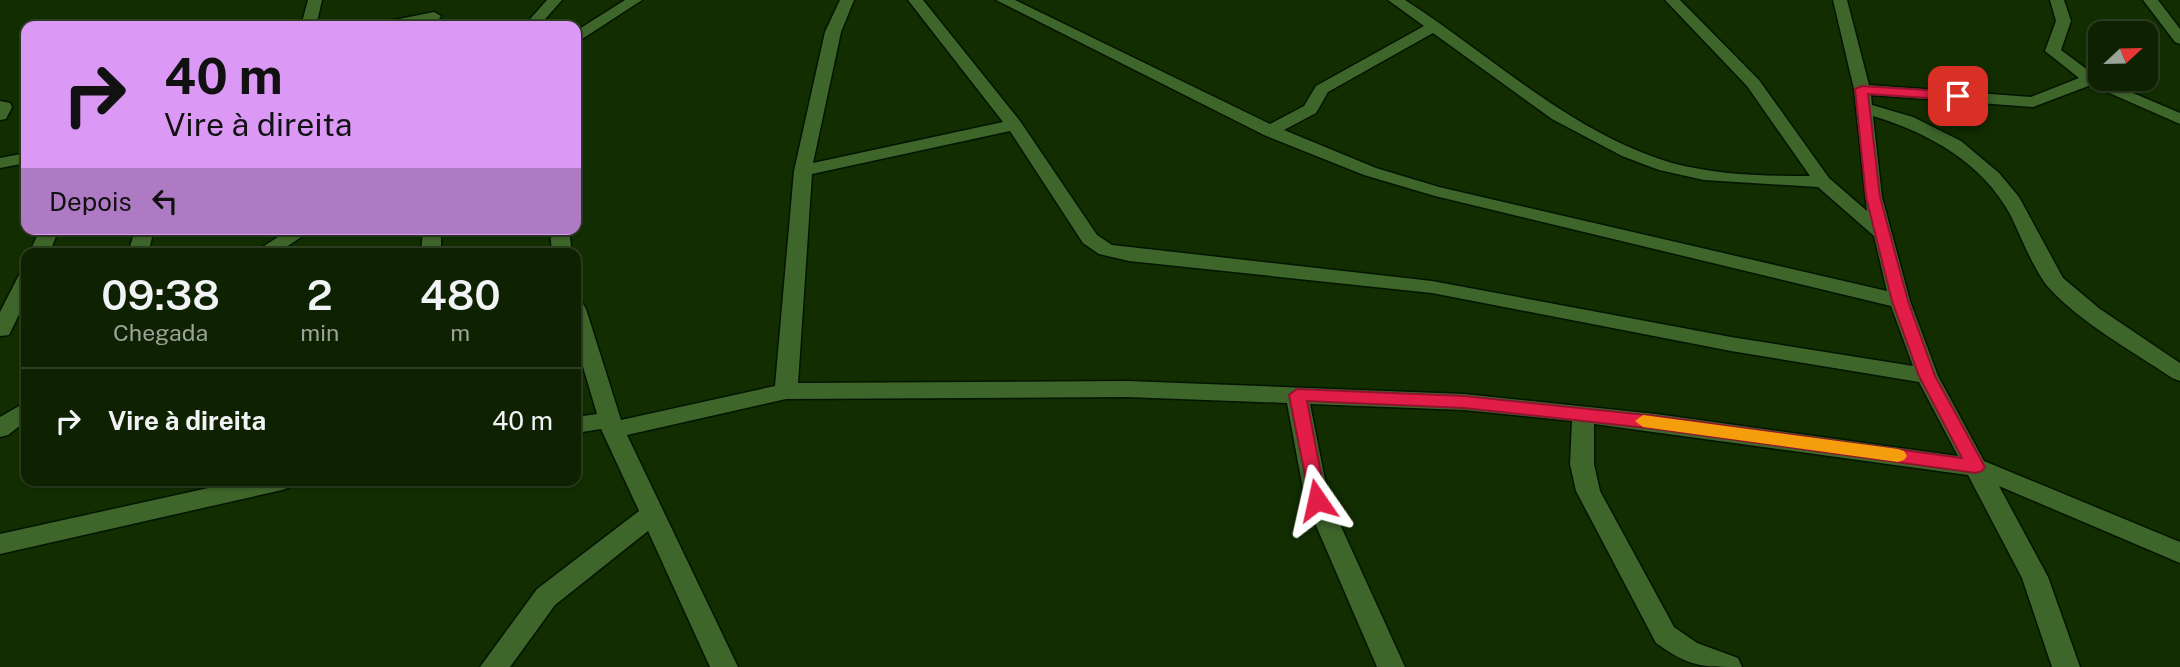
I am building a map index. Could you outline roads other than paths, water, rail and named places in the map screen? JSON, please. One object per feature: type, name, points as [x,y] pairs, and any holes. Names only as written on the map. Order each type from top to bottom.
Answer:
[{"type":"street","points":[[310,21],[314,0]]},
{"type":"street","points":[[432,21],[437,0]]},
{"type":"street","points":[[536,21],[555,0]]},
{"type":"street","points":[[581,35],[635,0]]},
{"type":"street","points":[[786,391],[803,170],[833,32],[847,0]]},
{"type":"street","points":[[915,0],[1014,125],[1090,239],[1105,250],[1129,256],[1467,292],[1731,344],[1927,376]]},
{"type":"street","points":[[1003,0],[1324,156],[1395,181],[1900,301]]},
{"type":"street","points":[[1395,0],[1553,110],[1631,154],[1665,166],[1729,179],[1823,182]]},
{"type":"street","points":[[1672,0],[1753,83],[1823,182],[1885,236]]},
{"type":"street","points":[[1840,0],[1863,99],[1873,197],[1900,301],[1927,376],[2035,577],[2066,667]]},
{"type":"street","points":[[2057,0],[2065,20],[2053,51],[2088,77]]},
{"type":"street","points":[[2150,0],[2180,39]]},
{"type":"street","points":[[1270,131],[1310,109],[1322,89],[1434,26]]},
{"type":"street","points":[[1863,99],[2024,102],[2057,94],[2088,80]]},
{"type":"street","points":[[2117,91],[2180,120]]},
{"type":"street","points":[[1863,99],[1955,145],[1993,177],[2010,197],[2055,282],[2093,314],[2180,373]]},
{"type":"street","points":[[0,106],[4,107],[0,115]]},
{"type":"street","points":[[803,170],[1014,125]]},
{"type":"street","points":[[0,163],[21,159]]},
{"type":"street","points":[[272,248],[294,235]]},
{"type":"street","points":[[1,330],[21,289]]},
{"type":"street","points":[[581,325],[612,425],[724,667]]},
{"type":"street","points":[[1,330],[21,327]]},
{"type":"street","points":[[581,425],[612,425],[786,391],[1127,388],[1464,402],[1976,467],[2180,553]]},
{"type":"street","points":[[1297,395],[1317,500],[1391,667]]},
{"type":"street","points":[[0,429],[21,414]]},
{"type":"street","points":[[1583,415],[1582,464],[1588,491],[1665,635],[1687,651],[1728,667]]},
{"type":"street","points":[[0,544],[211,490],[243,486]]},
{"type":"street","points":[[494,667],[546,597],[653,513]]}]
